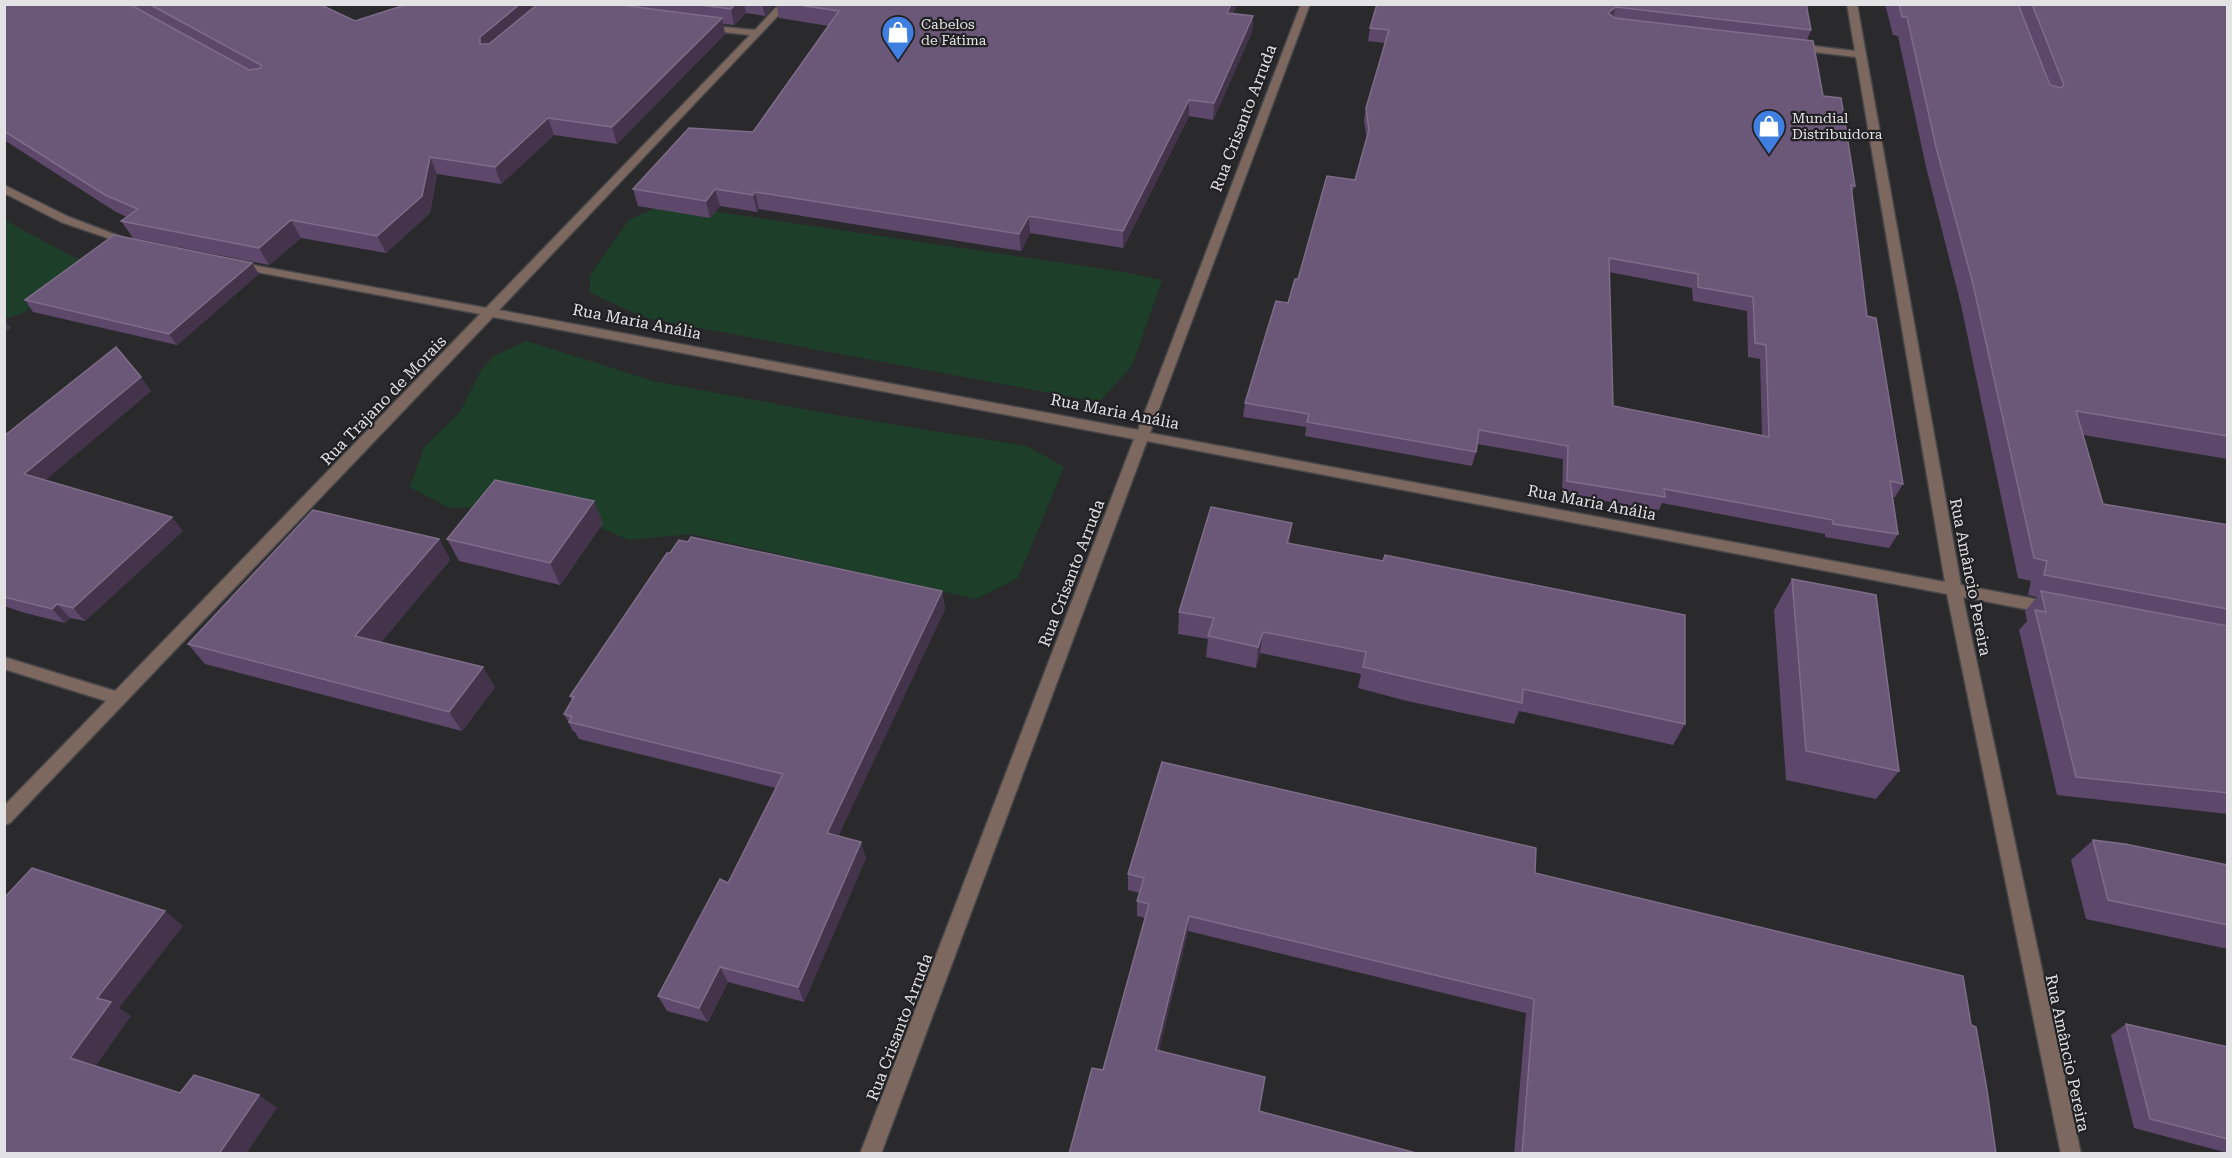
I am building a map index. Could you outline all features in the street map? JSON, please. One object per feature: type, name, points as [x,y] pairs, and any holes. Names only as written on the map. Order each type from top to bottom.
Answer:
[{"type":"street","name":"Rua Trajano de Morais","points":[[4,818],[785,4]]},
{"type":"street","name":"Rua Crisanto Arruda","points":[[870,1154],[1306,4]]},
{"type":"street","name":"Rua Amâncio Pereira","points":[[1852,4],[1954,590],[2071,1154]]},
{"type":"street","points":[[689,24],[757,33]]},
{"type":"street","points":[[1788,46],[1861,55]]},
{"type":"street","points":[[4,188],[55,216],[96,233],[144,246]]},
{"type":"street","name":"Rua Maria Anália","points":[[225,262],[2068,611]]},
{"type":"street","points":[[4,663],[120,699]]},
{"type":"green space","points":[[664,204],[1124,272],[1162,280],[1132,366],[1099,402],[646,318],[590,293],[590,275],[629,220]]},
{"type":"green space","points":[[5,220],[69,255],[99,267],[21,314],[5,319]]},
{"type":"green space","points":[[527,341],[653,381],[841,416],[1027,446],[1064,467],[1018,578],[976,599],[691,534],[629,540],[557,509],[509,506],[449,508],[410,487],[424,447],[460,412],[481,370],[495,355]]},
{"type":"building","points":[[129,4],[249,70],[261,68],[261,65],[149,4],[319,4],[355,21],[408,4],[520,4],[480,37],[480,44],[489,44],[538,4],[613,4],[722,18],[612,127],[548,118],[495,167],[430,157],[422,196],[377,236],[291,220],[259,248],[121,221],[138,209],[105,195],[4,131],[4,5]]},
{"type":"building","points":[[693,4],[735,4],[731,9]]},
{"type":"building","points":[[792,4],[1231,4],[1227,13],[1253,16],[1214,103],[1189,100],[1123,231],[1029,216],[1019,234],[755,192],[753,195],[715,189],[706,201],[633,189],[689,128],[753,132],[839,11]]},
{"type":"building","points":[[1377,4],[1806,4],[1811,30],[1616,7],[1608,13],[1615,18],[1813,41],[1823,96],[1841,98],[1855,186],[1851,185],[1867,316],[1876,318],[1903,484],[1890,481],[1898,534],[1833,524],[1833,520],[1664,489],[1665,497],[1567,481],[1568,446],[1479,430],[1476,452],[1307,422],[1309,414],[1245,403],[1276,301],[1288,303],[1295,279],[1298,279],[1327,176],[1355,180],[1369,130],[1366,108],[1389,30],[1370,28]],"holes":[[[1609,258],[1698,274],[1698,287],[1753,297],[1755,343],[1766,345],[1769,437],[1613,406]]]},
{"type":"building","points":[[1899,4],[2018,4],[2050,85],[2061,88],[2064,85],[2032,4],[2228,4],[2228,436],[2076,411],[2103,504],[2228,525],[2228,609],[2044,575],[2047,561],[2034,558],[1973,284],[1936,147],[1907,17],[1902,17]]},
{"type":"building","points":[[114,235],[252,263],[169,334],[25,300]]},
{"type":"building","points":[[116,347],[141,377],[24,474],[172,517],[73,608],[57,604],[52,609],[4,597],[4,436]]},
{"type":"building","points":[[495,480],[594,501],[550,563],[447,539]]},
{"type":"building","points":[[1211,507],[1292,523],[1287,543],[1383,561],[1385,555],[1685,615],[1685,724],[1523,689],[1522,703],[1363,667],[1366,652],[1263,632],[1258,647],[1208,636],[1214,618],[1179,612]]},
{"type":"building","points":[[313,510],[439,539],[355,636],[483,667],[449,712],[188,644]]},
{"type":"building","points":[[691,537],[942,591],[827,833],[861,842],[798,987],[720,967],[699,1008],[658,996],[720,879],[728,883],[783,774],[569,722],[572,717],[564,714],[574,697],[570,696],[667,553],[670,553],[679,540],[688,542]]},
{"type":"building","points":[[1792,579],[1876,595],[1899,771],[1806,751]]},
{"type":"building","points":[[2041,591],[2228,626],[2228,793],[2076,777],[2035,610],[2046,612]]},
{"type":"building","points":[[1162,762],[1536,848],[1535,873],[1963,976],[1971,1025],[1976,1027],[1996,1154],[1522,1154],[1534,999],[1189,916],[1156,1050],[1265,1077],[1259,1111],[1420,1154],[1069,1154],[1092,1068],[1103,1070],[1149,904],[1137,901],[1144,878],[1128,874]]},
{"type":"building","points":[[2093,840],[2125,844],[2228,865],[2228,925],[2108,900]]},
{"type":"building","points":[[32,868],[165,911],[97,998],[111,1002],[70,1058],[180,1093],[194,1075],[259,1095],[219,1154],[4,1154],[4,898]]},
{"type":"building","points":[[2126,1024],[2228,1047],[2228,1139],[2150,1119]]},
{"type":"place","name":"Cabelos de Fátima","points":[[898,61]]},
{"type":"place","name":"Mundial Distribuidora","points":[[1769,155]]}]
